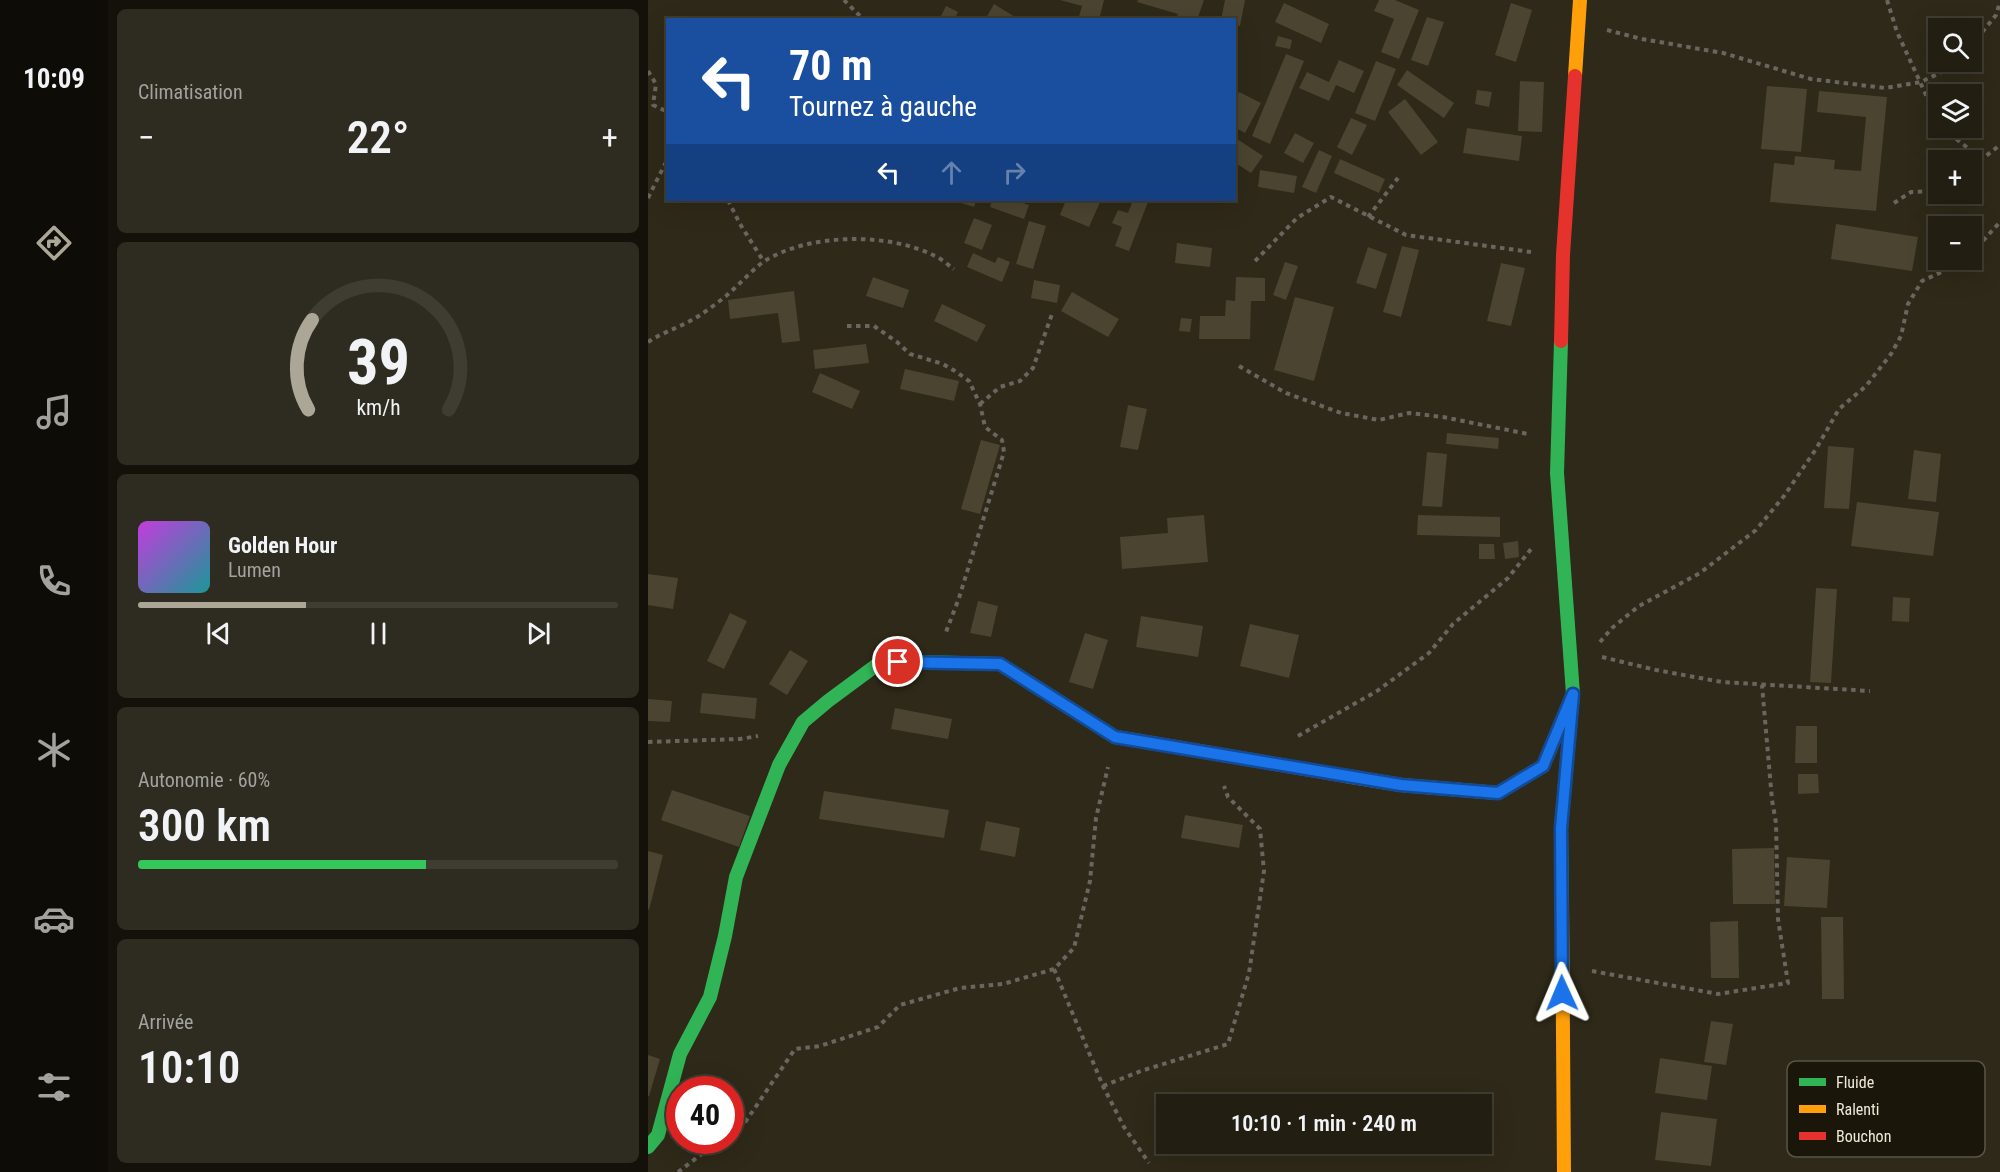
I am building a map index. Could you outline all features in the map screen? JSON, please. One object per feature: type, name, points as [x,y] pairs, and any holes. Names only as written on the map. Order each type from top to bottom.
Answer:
[{"type":"street","points":[[1564,1172],[1561,828],[1573,694],[1557,473],[1563,255],[1580,0]]},
{"type":"street","points":[[648,1147],[658,1135],[680,1054],[710,997],[736,877],[779,765],[803,722],[828,700],[882,662],[1000,664],[1115,737],[1401,785],[1498,793],[1543,766],[1573,694]]},
{"type":"path","points":[[844,0],[862,18]]},
{"type":"path","points":[[1887,0],[1897,32],[1928,98]]},
{"type":"path","points":[[1982,32],[1995,15],[2000,2]]},
{"type":"path","points":[[1578,22],[1642,39],[1724,53],[1811,79],[1885,88],[1921,82],[1940,72]]},
{"type":"path","points":[[648,71],[656,84],[653,105],[666,111]]},
{"type":"path","points":[[1955,138],[1970,150]]},
{"type":"path","points":[[1982,159],[2000,145]]},
{"type":"path","points":[[648,198],[666,162]]},
{"type":"path","points":[[1368,217],[1398,178]]},
{"type":"path","points":[[1894,203],[1911,192],[1928,191]]},
{"type":"path","points":[[1255,261],[1297,218],[1331,197],[1406,236],[1563,255]]},
{"type":"path","points":[[728,201],[764,262]]},
{"type":"path","points":[[1982,242],[2000,222]]},
{"type":"path","points":[[648,342],[695,319],[726,296],[764,262],[794,248],[844,240],[874,240],[906,245],[936,256],[954,269]]},
{"type":"path","points":[[1592,652],[1612,628],[1639,606],[1700,573],[1756,530],[1790,487],[1816,449],[1839,409],[1866,386],[1891,354],[1901,336],[1908,304],[1922,281],[1946,270]]},
{"type":"path","points":[[980,404],[1000,387],[1020,381],[1033,368],[1052,314]]},
{"type":"path","points":[[847,326],[874,326],[910,354],[943,364],[969,381],[980,404],[985,427],[1002,440],[1004,453],[959,598],[946,634],[930,662]]},
{"type":"path","points":[[1239,366],[1286,393],[1341,412],[1379,420],[1409,413],[1443,417],[1531,434],[1559,433]]},
{"type":"path","points":[[1289,741],[1377,691],[1429,653],[1453,624],[1508,578],[1535,545],[1562,536]]},
{"type":"path","points":[[1569,640],[1604,658],[1722,682],[1870,691]]},
{"type":"path","points":[[1562,965],[1718,994],[1788,983],[1778,919],[1776,823],[1762,685]]},
{"type":"path","points":[[648,742],[740,739],[766,732]]},
{"type":"path","points":[[744,1122],[795,1048],[820,1046],[878,1027],[900,1005],[960,988],[1003,984],[1054,969],[1074,948],[1090,881],[1096,818],[1115,737]]},
{"type":"path","points":[[1103,1086],[1170,1061],[1228,1044],[1249,973],[1264,871],[1260,829],[1228,797],[1214,754]]},
{"type":"path","points":[[1054,969],[1103,1086],[1124,1127],[1149,1164]]},
{"type":"path","points":[[678,1172],[702,1154]]},
{"type":"building","points":[[1060,0],[1104,0],[1100,18],[1079,18],[1082,6]]},
{"type":"building","points":[[1138,0],[1204,0],[1198,18],[1177,18],[1178,14],[1137,2]]},
{"type":"building","points":[[1225,0],[1245,0],[1240,26],[1236,25],[1236,18],[1221,18]]},
{"type":"building","points":[[1379,0],[1395,0],[1419,10],[1399,59],[1381,52],[1394,19],[1374,11]]},
{"type":"building","points":[[1284,3],[1329,24],[1321,43],[1275,22]]},
{"type":"building","points":[[1511,3],[1532,10],[1516,62],[1495,55]]},
{"type":"building","points":[[994,4],[1017,18],[986,18]]},
{"type":"building","points":[[946,6],[958,12],[955,18],[940,18]]},
{"type":"building","points":[[1427,17],[1444,22],[1428,66],[1411,60]]},
{"type":"building","points":[[1278,36],[1292,40],[1290,49],[1275,46]]},
{"type":"building","points":[[1286,54],[1304,61],[1270,144],[1252,136]]},
{"type":"building","points":[[1339,60],[1364,71],[1354,93],[1336,85],[1329,101],[1299,88],[1307,72],[1329,82]]},
{"type":"building","points":[[1376,61],[1396,69],[1375,121],[1355,113]]},
{"type":"building","points":[[1407,70],[1454,103],[1444,118],[1397,85]]},
{"type":"building","points":[[1520,81],[1544,82],[1542,132],[1518,131]]},
{"type":"building","points":[[1767,86],[1807,89],[1801,152],[1761,149]]},
{"type":"building","points":[[1477,90],[1492,92],[1489,107],[1475,104]]},
{"type":"building","points":[[1819,91],[1887,97],[1876,211],[1770,202],[1774,163],[1794,165],[1795,156],[1835,160],[1834,169],[1861,171],[1866,117],[1817,112]]},
{"type":"building","points":[[1239,92],[1261,103],[1245,133],[1236,128],[1236,97]]},
{"type":"building","points":[[1405,99],[1438,142],[1421,155],[1388,112]]},
{"type":"building","points":[[1351,118],[1367,125],[1352,155],[1337,147]]},
{"type":"building","points":[[1467,128],[1522,136],[1519,161],[1463,153]]},
{"type":"building","points":[[1295,133],[1314,143],[1303,163],[1284,153]]},
{"type":"building","points":[[1236,138],[1263,156],[1251,173],[1236,163]]},
{"type":"building","points":[[1319,150],[1332,156],[1316,193],[1302,187]]},
{"type":"building","points":[[1340,159],[1385,179],[1379,193],[1334,173]]},
{"type":"building","points":[[1260,170],[1297,176],[1294,193],[1258,187]]},
{"type":"building","points":[[955,201],[976,201],[974,207]]},
{"type":"building","points":[[992,201],[1017,201],[1029,205],[1024,219],[990,207]]},
{"type":"building","points":[[1066,201],[1101,201],[1089,227],[1060,215]]},
{"type":"building","points":[[1133,201],[1148,202],[1129,251],[1115,246],[1122,227],[1112,223],[1118,210],[1128,213]]},
{"type":"building","points":[[974,218],[992,225],[982,250],[964,243]]},
{"type":"building","points":[[1029,221],[1046,226],[1033,269],[1016,264]]},
{"type":"building","points":[[1836,224],[1918,237],[1912,271],[1831,259]]},
{"type":"building","points":[[1177,243],[1212,248],[1210,267],[1175,263]]},
{"type":"building","points":[[1402,246],[1419,250],[1401,317],[1383,312]]},
{"type":"building","points":[[1368,247],[1387,254],[1376,289],[1356,283]]},
{"type":"building","points":[[973,253],[995,263],[998,257],[1010,262],[1002,282],[967,267]]},
{"type":"building","points":[[1285,262],[1298,266],[1286,300],[1273,295]]},
{"type":"building","points":[[1501,263],[1525,268],[1511,326],[1487,321]]},
{"type":"building","points":[[873,277],[909,290],[903,308],[866,296]]},
{"type":"building","points":[[1236,277],[1265,278],[1265,301],[1251,301],[1250,339],[1199,339],[1200,316],[1225,316],[1226,300],[1235,301]]},
{"type":"building","points":[[1034,280],[1060,285],[1057,303],[1031,298]]},
{"type":"building","points":[[794,291],[800,341],[782,343],[778,313],[730,319],[728,300]]},
{"type":"building","points":[[1072,292],[1119,319],[1108,337],[1061,311]]},
{"type":"building","points":[[1295,297],[1334,307],[1314,381],[1274,370]]},
{"type":"building","points":[[942,304],[986,325],[977,342],[934,321]]},
{"type":"building","points":[[1181,318],[1192,319],[1190,332],[1179,331]]},
{"type":"building","points":[[866,344],[869,363],[815,369],[813,350]]},
{"type":"building","points":[[905,369],[959,381],[954,401],[900,389]]},
{"type":"building","points":[[820,373],[860,391],[852,409],[812,392]]},
{"type":"building","points":[[1128,405],[1147,409],[1138,450],[1120,447]]},
{"type":"building","points":[[1447,433],[1499,438],[1498,449],[1446,444]]},
{"type":"building","points":[[981,440],[1000,445],[980,514],[961,509]]},
{"type":"building","points":[[1828,446],[1854,448],[1849,509],[1824,508]]},
{"type":"building","points":[[1914,450],[1941,454],[1936,502],[1908,499]]},
{"type":"building","points":[[1427,452],[1447,454],[1442,507],[1422,506]]},
{"type":"building","points":[[1857,502],[1939,512],[1933,556],[1851,546]]},
{"type":"building","points":[[1204,515],[1208,562],[1122,569],[1120,537],[1168,533],[1167,518]]},
{"type":"building","points":[[1418,515],[1500,517],[1500,537],[1417,535]]},
{"type":"building","points":[[1518,541],[1519,557],[1505,559],[1503,543]]},
{"type":"building","points":[[1479,544],[1494,544],[1495,559],[1479,559]]},
{"type":"building","points":[[648,574],[678,578],[673,609],[648,605]]},
{"type":"building","points":[[1816,588],[1837,589],[1831,683],[1810,682]]},
{"type":"building","points":[[1893,597],[1910,598],[1909,622],[1892,621]]},
{"type":"building","points":[[978,601],[998,606],[991,637],[970,633]]},
{"type":"building","points":[[730,613],[747,621],[724,669],[707,661]]},
{"type":"building","points":[[1141,616],[1203,626],[1198,657],[1136,647]]},
{"type":"building","points":[[1250,624],[1299,635],[1289,678],[1240,666]]},
{"type":"building","points":[[1085,633],[1108,640],[1093,689],[1069,682]]},
{"type":"building","points":[[790,650],[808,661],[787,695],[769,684]]},
{"type":"building","points":[[702,693],[757,698],[755,719],[700,713]]},
{"type":"building","points":[[648,699],[672,701],[670,722],[648,721]]},
{"type":"building","points":[[895,708],[952,719],[948,739],[891,729]]},
{"type":"building","points":[[1796,726],[1817,726],[1817,763],[1795,763]]},
{"type":"building","points":[[1798,774],[1818,774],[1819,793],[1798,794]]},
{"type":"building","points":[[672,790],[750,816],[739,847],[661,820]]},
{"type":"building","points":[[824,791],[949,810],[944,838],[819,819]]},
{"type":"building","points":[[1185,815],[1243,825],[1239,848],[1181,838]]},
{"type":"building","points":[[986,821],[1020,828],[1015,857],[980,850]]},
{"type":"building","points":[[1774,848],[1775,904],[1733,904],[1732,849]]},
{"type":"building","points":[[648,851],[663,855],[649,910],[648,909]]},
{"type":"building","points":[[1787,857],[1830,860],[1827,908],[1784,906]]},
{"type":"building","points":[[1821,917],[1843,917],[1844,999],[1822,999]]},
{"type":"building","points":[[1738,921],[1739,978],[1711,978],[1710,922]]},
{"type":"building","points":[[1711,1021],[1733,1024],[1726,1065],[1704,1062]]},
{"type":"building","points":[[648,1055],[660,1059],[649,1096],[648,1096]]},
{"type":"building","points":[[1660,1058],[1712,1066],[1707,1100],[1655,1093]]},
{"type":"building","points":[[1661,1112],[1717,1119],[1711,1166],[1655,1160]]},
{"type":"traffic: fast","points":[[1561,341],[1557,473],[1573,694],[1561,828],[1562,898]]},
{"type":"traffic: fast","points":[[648,1147],[658,1135],[680,1054],[710,997],[736,877],[779,765],[803,722],[828,701],[882,661],[1000,664],[1115,737],[1140,741]]},
{"type":"traffic: slow","points":[[1575,76],[1580,0]]},
{"type":"traffic: slow","points":[[1346,776],[1401,785],[1498,793],[1543,766],[1573,694]]},
{"type":"traffic: slow","points":[[1562,898],[1564,1172]]},
{"type":"traffic: jam","points":[[1561,341],[1563,255],[1575,76]]},
{"type":"traffic: jam","points":[[1140,741],[1346,776]]},
{"type":"route","points":[[898,662],[1000,664],[1115,737],[1401,785],[1498,793],[1543,766],[1573,694],[1561,828],[1562,993]]}]
